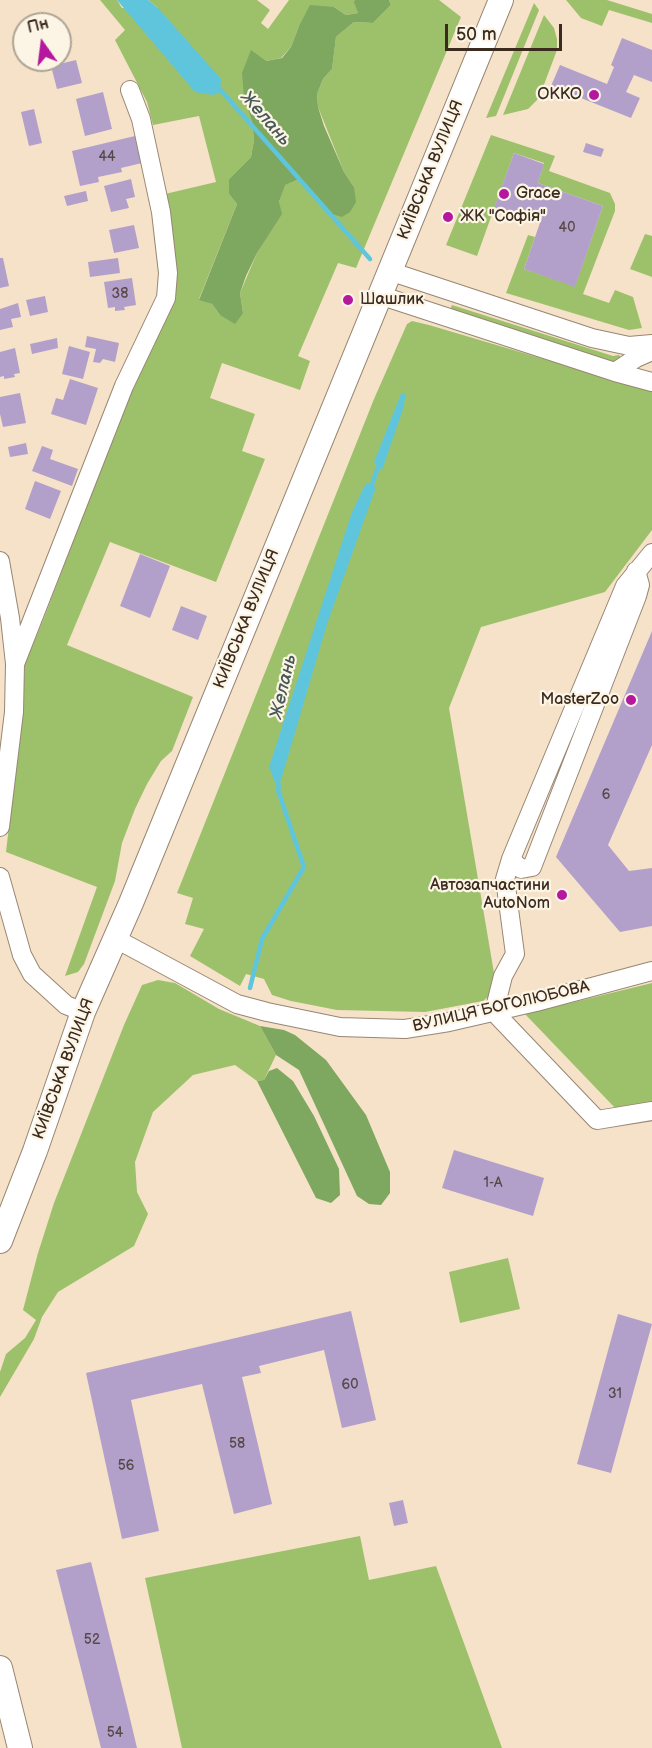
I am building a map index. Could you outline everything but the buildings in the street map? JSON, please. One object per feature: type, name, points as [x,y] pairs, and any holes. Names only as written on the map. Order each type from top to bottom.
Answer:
[{"type":"main road","name":"КИЇВСЬКА ВУЛИЦЯ","points":[[0,1241],[35,1151],[83,1012],[116,939],[501,0]]},
{"type":"main road","points":[[0,1668],[20,1748]]},
{"type":"street","points":[[15,664],[124,386],[166,298],[168,273],[161,212],[143,129],[130,90]]},
{"type":"street","points":[[389,271],[592,338],[629,346],[652,344]]},
{"type":"street","points":[[379,295],[652,382]]},
{"type":"street","points":[[615,372],[636,358],[652,351]]},
{"type":"street","points":[[652,553],[636,572],[640,585],[637,596],[532,867],[521,869],[511,859],[505,879],[515,954],[503,976],[494,1012],[597,1120],[652,1111]]},
{"type":"street","points":[[0,561],[15,664],[14,712],[0,827]]},
{"type":"street","points":[[0,877],[22,955],[32,974],[66,1005],[83,1012]]},
{"type":"street","name":"ВУЛИЦЯ БОГОЛЮБОВА","points":[[116,939],[237,1004],[340,1027],[405,1029],[448,1022],[652,971]]},
{"type":"green space","points":[[100,0],[117,0],[122,8],[158,8],[148,0],[257,0],[270,10],[261,23],[268,29],[289,0],[355,0],[358,13],[346,15],[334,7],[299,26],[291,47],[281,58],[266,61],[252,121],[254,140],[251,157],[229,179],[229,194],[237,204],[199,299],[212,304],[220,315],[243,313],[240,293],[257,253],[271,230],[284,185],[297,180],[332,214],[354,187],[344,172],[318,107],[317,94],[323,79],[332,69],[336,37],[354,22],[373,23],[391,5],[389,0],[439,0],[461,17],[356,268],[338,263],[298,356],[310,361],[300,390],[222,363],[210,398],[255,414],[242,451],[265,459],[216,582],[110,542],[67,645],[193,697],[172,751],[161,761],[135,809],[122,843],[115,881],[84,964],[78,972],[65,976],[97,887],[6,852],[22,714],[25,664],[131,390],[171,305],[165,194],[216,182],[199,116],[153,125],[147,102],[115,40],[125,30]]},
{"type":"green space","points":[[355,0],[389,0],[391,5],[373,23],[354,22],[336,37],[332,69],[323,79],[317,94],[318,107],[324,126],[344,172],[354,187],[356,202],[350,212],[342,217],[332,214],[297,180],[285,185],[279,202],[282,214],[257,253],[246,276],[240,293],[243,313],[235,324],[220,315],[212,304],[199,300],[237,204],[229,194],[229,179],[251,157],[254,140],[252,121],[244,97],[242,73],[251,50],[266,61],[282,58],[291,47],[310,5],[334,7],[346,15],[358,13]]},
{"type":"green space","points":[[566,0],[607,0],[652,14],[652,23],[609,10],[602,26],[581,18]]},
{"type":"green space","points":[[534,3],[539,10],[496,116],[486,118]]},
{"type":"green space","points":[[544,15],[554,28],[557,50],[539,98],[528,109],[503,115]]},
{"type":"green space","points":[[491,135],[555,156],[549,171],[610,193],[615,204],[615,211],[583,294],[609,303],[615,290],[633,297],[642,328],[629,330],[506,293],[528,235],[535,237],[524,269],[575,286],[603,206],[538,183],[544,163],[514,153],[477,256],[446,245]]},
{"type":"green space","points":[[645,234],[652,236],[652,277],[630,269]]},
{"type":"green space","points":[[452,305],[613,356],[619,355],[622,359],[618,363],[610,362],[449,313]]},
{"type":"green space","points":[[412,321],[652,391],[652,530],[605,592],[481,627],[449,708],[495,979],[492,994],[483,1001],[425,1012],[337,1010],[272,995],[264,979],[246,974],[240,986],[190,956],[204,929],[185,924],[193,898],[177,893],[374,399],[407,324]]},
{"type":"green space","points":[[158,980],[175,983],[219,1009],[260,1026],[276,1055],[264,1080],[257,1081],[235,1065],[193,1075],[153,1112],[135,1162],[137,1192],[148,1214],[134,1246],[58,1292],[42,1317],[34,1339],[0,1397],[0,1372],[6,1354],[25,1338],[36,1320],[23,1310],[54,1203],[142,985]]},
{"type":"green space","points":[[652,983],[652,1104],[617,1110],[525,1014]]},
{"type":"green space","points":[[260,1026],[284,1030],[295,1035],[326,1060],[366,1115],[390,1172],[390,1193],[381,1205],[369,1204],[357,1196],[299,1070],[276,1055]]},
{"type":"green space","points":[[277,1068],[293,1081],[314,1116],[339,1169],[340,1195],[331,1203],[316,1198],[257,1081],[264,1080],[269,1071]]},
{"type":"green space","points":[[508,1258],[520,1309],[460,1323],[449,1272]]},
{"type":"green space","points":[[360,1536],[369,1580],[436,1566],[502,1748],[182,1748],[145,1578]]},
{"type":"water","points":[[117,0],[148,0],[158,8],[221,79],[220,92],[213,95],[195,92]]},
{"type":"water","points":[[406,393],[403,409],[382,470],[374,462],[401,394]]},
{"type":"water","points":[[366,483],[376,487],[327,624],[278,790],[269,767],[352,512]]},
{"type":"waterway","name":"Желань","points":[[217,86],[370,259]]},
{"type":"waterway","name":"Желань","points":[[370,490],[380,461]]},
{"type":"waterway","name":"Желань","points":[[250,988],[262,939],[304,867],[278,790],[279,786]]},
{"type":"place","name":"OKKO","points":[[594,95]]},
{"type":"place","name":"Grace","points":[[504,194]]},
{"type":"place","name":"ЖК \"Софія\"","points":[[448,217]]},
{"type":"place","name":"Шашлик","points":[[348,300]]},
{"type":"place","name":"MasterZoo","points":[[631,700]]},
{"type":"place","name":"Автозапчастини AutoNom","points":[[562,895]]}]
